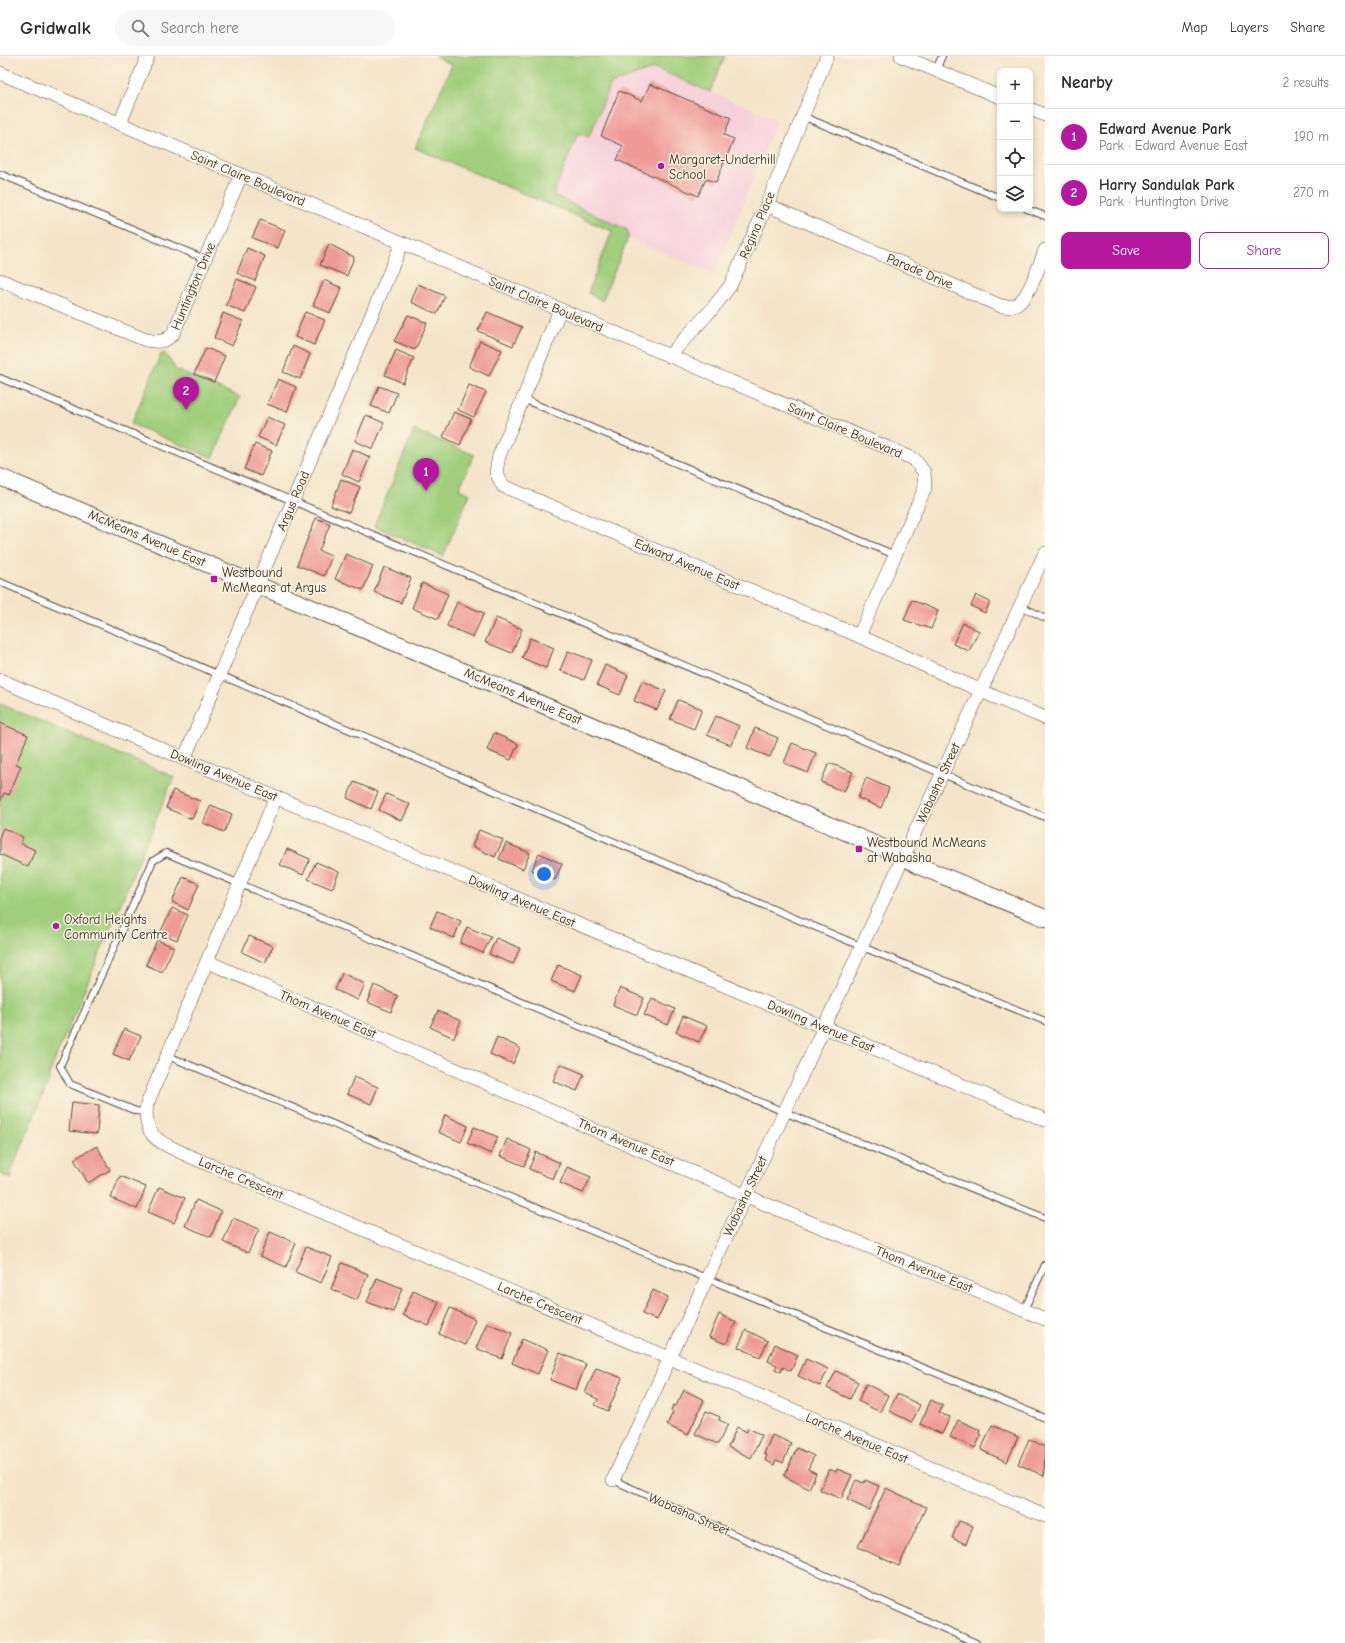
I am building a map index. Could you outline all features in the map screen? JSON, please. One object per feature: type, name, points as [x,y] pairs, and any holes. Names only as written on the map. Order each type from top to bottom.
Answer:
[{"type":"street","points":[[120,123],[148,56]]},
{"type":"street","name":"Regina Place","points":[[669,356],[713,308],[730,286],[767,205],[827,56]]},
{"type":"street","points":[[901,56],[997,96]]},
{"type":"street","name":"Saint Claire Boulevard","points":[[0,73],[914,459],[924,472],[925,488],[859,636]]},
{"type":"street","points":[[1033,110],[1045,115]]},
{"type":"street","name":"Huntington Drive","points":[[0,280],[146,340],[160,343],[167,340],[173,334],[241,175]]},
{"type":"street","name":"Parade Drive","points":[[767,205],[1001,306],[1014,306],[1022,300],[1028,292],[1045,250]]},
{"type":"street","name":"Argus Road","points":[[184,759],[402,244]]},
{"type":"street","name":"Edward Avenue East","points":[[560,310],[499,456],[496,472],[503,486],[859,636],[1045,718]]},
{"type":"street","name":"McMeans Avenue East","points":[[0,476],[903,856],[919,866],[1045,918]]},
{"type":"street","name":"Wabasha Street","points":[[613,1480],[861,945],[944,774],[981,690],[1045,553]]},
{"type":"street","name":"Dowling Avenue East","points":[[0,680],[184,759],[1045,1120]]},
{"type":"street","name":"Larche Crescent","points":[[276,797],[208,962],[147,1104],[145,1118],[148,1129],[158,1140],[188,1156],[670,1357]]},
{"type":"street","name":"Thom Avenue East","points":[[208,962],[746,1194],[763,1203],[1045,1319]]},
{"type":"street","name":"Larche Avenue East","points":[[670,1357],[687,1366],[1045,1516]]},
{"type":"lane","points":[[936,70],[942,56]]},
{"type":"lane","points":[[802,116],[997,197]]},
{"type":"lane","points":[[0,174],[205,259]]},
{"type":"lane","points":[[1033,211],[1045,216]]},
{"type":"lane","points":[[0,378],[1045,817]]},
{"type":"lane","points":[[523,399],[895,555]]},
{"type":"lane","points":[[0,582],[1045,1021]]},
{"type":"lane","points":[[1020,606],[1045,618]]},
{"type":"lane","points":[[146,1112],[136,1111],[70,1084],[60,1066],[153,861],[166,853],[785,1110],[801,1119],[1045,1218]]},
{"type":"lane","points":[[168,1056],[1045,1418]]},
{"type":"lane","points":[[1024,1310],[1045,1265]]},
{"type":"lane","name":"Wabasha Street","points":[[613,1480],[976,1643]]},
{"type":"shaded area","name":"Margaret-Underhill School","points":[[655,68],[777,120],[714,275],[628,238],[627,230],[552,195],[578,132],[589,137],[611,84]]},
{"type":"green space","points":[[435,56],[725,56],[710,92],[655,68],[611,84],[589,137],[578,133],[553,195],[627,230],[628,238],[602,301],[588,293],[612,231],[415,148],[452,65]]},
{"type":"green space","points":[[165,353],[176,370],[240,397],[213,458],[131,424],[161,354]]},
{"type":"green space","points":[[414,430],[474,455],[459,489],[470,494],[443,556],[374,526]]},
{"type":"green space","name":"Oxford Heights Community Centre","points":[[0,704],[174,777],[49,1074],[49,1080],[11,1173],[12,1179],[0,1174]]},
{"type":"building","name":"Margaret-Underhill School","points":[[650,84],[731,118],[724,135],[734,139],[716,182],[706,179],[698,196],[617,160],[623,146],[601,136],[619,91],[642,101]]},
{"type":"building","points":[[260,220],[285,230],[278,248],[252,238]]},
{"type":"building","points":[[329,244],[354,257],[347,276],[320,265]]},
{"type":"building","points":[[247,248],[265,256],[255,281],[237,273]]},
{"type":"building","points":[[237,279],[256,287],[245,313],[226,305]]},
{"type":"building","points":[[324,280],[342,288],[330,313],[313,305]]},
{"type":"building","points":[[418,284],[445,296],[437,314],[411,302]]},
{"type":"building","points":[[305,312],[325,320],[314,345],[295,337]]},
{"type":"building","points":[[487,312],[522,327],[513,346],[478,331]]},
{"type":"building","points":[[223,313],[243,321],[232,346],[214,338]]},
{"type":"building","points":[[408,315],[427,323],[415,350],[394,341]]},
{"type":"building","points":[[480,341],[502,350],[489,376],[469,367]]},
{"type":"building","points":[[293,346],[310,354],[300,379],[283,372]]},
{"type":"building","points":[[206,348],[225,356],[214,382],[194,374]]},
{"type":"building","points":[[396,350],[414,358],[403,383],[385,375]]},
{"type":"building","points":[[278,379],[296,387],[287,412],[267,404]]},
{"type":"building","points":[[469,385],[486,392],[474,417],[458,410]]},
{"type":"building","points":[[379,386],[397,393],[389,413],[371,406]]},
{"type":"building","points":[[454,412],[471,419],[460,445],[443,437]]},
{"type":"building","points":[[366,415],[384,423],[373,449],[355,441]]},
{"type":"building","points":[[267,417],[285,425],[276,445],[258,437]]},
{"type":"building","points":[[255,444],[272,451],[261,476],[244,469]]},
{"type":"building","points":[[352,449],[370,457],[359,482],[342,474]]},
{"type":"building","points":[[341,479],[360,487],[349,513],[331,506]]},
{"type":"building","points":[[316,518],[330,524],[319,551],[332,556],[324,576],[297,565]]},
{"type":"building","points":[[346,554],[373,566],[363,590],[335,579]]},
{"type":"building","points":[[384,567],[411,578],[401,603],[374,592]]},
{"type":"building","points":[[422,583],[448,594],[438,619],[412,608]]},
{"type":"building","points":[[976,595],[990,602],[985,613],[971,606]]},
{"type":"building","points":[[912,600],[938,611],[931,629],[904,620]]},
{"type":"building","points":[[457,602],[484,613],[473,637],[447,626]]},
{"type":"building","points":[[496,618],[522,629],[512,653],[485,642]]},
{"type":"building","points":[[963,623],[979,631],[969,651],[953,644]]},
{"type":"building","points":[[530,638],[554,648],[546,668],[522,658]]},
{"type":"building","points":[[568,651],[592,660],[584,680],[560,670]]},
{"type":"building","points":[[605,665],[628,675],[620,695],[597,685]]},
{"type":"building","points":[[642,681],[666,691],[657,710],[634,701]]},
{"type":"building","points":[[678,700],[702,709],[694,729],[670,719]]},
{"type":"building","points":[[716,716],[739,726],[731,745],[707,735]]},
{"type":"building","points":[[0,723],[28,735],[16,764],[21,766],[9,795],[4,793],[0,802]]},
{"type":"building","points":[[755,728],[778,738],[770,757],[747,748]]},
{"type":"building","points":[[494,733],[518,744],[511,760],[487,750]]},
{"type":"building","points":[[792,743],[816,753],[808,773],[784,763]]},
{"type":"building","points":[[829,763],[853,772],[844,792],[821,782]]},
{"type":"building","points":[[866,778],[889,788],[881,808],[858,798]]},
{"type":"building","points":[[354,782],[378,792],[371,809],[347,798]]},
{"type":"building","points":[[173,790],[200,801],[192,819],[166,808]]},
{"type":"building","points":[[386,794],[410,804],[402,821],[379,810]]},
{"type":"building","points":[[211,805],[232,814],[224,832],[203,823]]},
{"type":"building","points":[[3,828],[23,837],[20,843],[35,850],[28,867],[0,854],[0,835]]},
{"type":"building","points":[[479,830],[503,840],[495,857],[472,846]]},
{"type":"building","points":[[506,843],[530,853],[523,869],[499,859]]},
{"type":"building","points":[[287,849],[310,859],[303,875],[280,865]]},
{"type":"building","points":[[539,853],[562,864],[555,880],[532,870]]},
{"type":"building","points":[[316,862],[339,872],[332,889],[308,879]]},
{"type":"building","points":[[183,877],[199,884],[188,910],[172,902]]},
{"type":"building","points":[[172,908],[188,915],[177,940],[160,933]]},
{"type":"building","points":[[437,911],[461,921],[454,938],[430,927]]},
{"type":"building","points":[[467,927],[491,937],[483,953],[460,943]]},
{"type":"building","points":[[249,936],[273,946],[265,963],[242,952]]},
{"type":"building","points":[[496,938],[520,948],[513,964],[489,954]]},
{"type":"building","points":[[157,940],[174,947],[162,972],[146,965]]},
{"type":"building","points":[[558,965],[582,975],[575,991],[551,981]]},
{"type":"building","points":[[342,973],[365,984],[358,1000],[335,990]]},
{"type":"building","points":[[374,985],[398,996],[391,1012],[367,1002]]},
{"type":"building","points":[[620,988],[644,998],[637,1015],[613,1005]]},
{"type":"building","points":[[652,998],[675,1009],[668,1025],[644,1015]]},
{"type":"building","points":[[438,1011],[461,1021],[454,1038],[430,1027]]},
{"type":"building","points":[[683,1016],[707,1026],[699,1042],[676,1032]]},
{"type":"building","points":[[124,1029],[141,1036],[129,1061],[113,1054]]},
{"type":"building","points":[[497,1037],[520,1048],[513,1064],[490,1054]]},
{"type":"building","points":[[560,1064],[584,1074],[577,1091],[553,1081]]},
{"type":"building","points":[[354,1077],[378,1087],[371,1104],[347,1094]]},
{"type":"building","points":[[72,1102],[99,1105],[97,1134],[69,1131]]},
{"type":"building","points":[[445,1115],[468,1126],[461,1142],[438,1132]]},
{"type":"building","points":[[474,1127],[498,1137],[491,1154],[467,1143]]},
{"type":"building","points":[[507,1139],[531,1150],[524,1166],[500,1156]]},
{"type":"building","points":[[97,1146],[110,1170],[88,1183],[74,1159]]},
{"type":"building","points":[[536,1152],[560,1163],[553,1179],[529,1169]]},
{"type":"building","points":[[567,1167],[591,1177],[583,1193],[560,1183]]},
{"type":"building","points":[[120,1176],[146,1187],[137,1209],[111,1198]]},
{"type":"building","points":[[159,1187],[185,1198],[174,1223],[148,1212]]},
{"type":"building","points":[[196,1200],[221,1211],[211,1237],[185,1226]]},
{"type":"building","points":[[233,1218],[259,1229],[248,1253],[223,1242]]},
{"type":"building","points":[[270,1232],[296,1243],[286,1267],[260,1256]]},
{"type":"building","points":[[306,1247],[332,1257],[321,1283],[295,1272]]},
{"type":"building","points":[[342,1263],[368,1274],[357,1300],[331,1289]]},
{"type":"building","points":[[377,1278],[402,1288],[393,1312],[367,1302]]},
{"type":"building","points":[[653,1290],[668,1297],[657,1320],[642,1314]]},
{"type":"building","points":[[413,1291],[439,1302],[429,1326],[403,1315]]},
{"type":"building","points":[[450,1308],[475,1319],[465,1345],[439,1334]]},
{"type":"building","points":[[719,1314],[736,1322],[726,1344],[709,1337]]},
{"type":"building","points":[[487,1323],[512,1333],[502,1359],[476,1348]]},
{"type":"building","points":[[746,1330],[768,1341],[760,1357],[738,1347]]},
{"type":"building","points":[[522,1339],[548,1350],[538,1374],[512,1363]]},
{"type":"building","points":[[775,1344],[798,1355],[791,1371],[783,1367],[781,1372],[775,1369],[777,1365],[768,1361]]},
{"type":"building","points":[[560,1353],[586,1364],[576,1390],[550,1380]]},
{"type":"building","points":[[806,1359],[828,1369],[820,1386],[798,1376]]},
{"type":"building","points":[[596,1368],[622,1378],[608,1411],[595,1405],[598,1399],[585,1393]]},
{"type":"building","points":[[836,1371],[858,1382],[850,1399],[827,1388]]},
{"type":"building","points":[[866,1384],[888,1395],[880,1412],[858,1401]]},
{"type":"building","points":[[684,1390],[704,1400],[688,1435],[667,1425],[673,1412],[671,1411],[673,1405],[676,1406]]},
{"type":"building","points":[[897,1394],[920,1405],[912,1422],[889,1411]]},
{"type":"building","points":[[931,1400],[943,1406],[939,1413],[950,1417],[942,1434],[920,1424]]},
{"type":"building","points":[[706,1411],[720,1417],[719,1420],[728,1424],[718,1444],[695,1434]]},
{"type":"building","points":[[958,1420],[980,1430],[979,1434],[981,1435],[975,1448],[950,1437]]},
{"type":"building","points":[[992,1425],[1018,1437],[1007,1462],[981,1450]]},
{"type":"building","points":[[737,1427],[747,1432],[748,1428],[762,1435],[751,1458],[728,1447]]},
{"type":"building","points":[[772,1435],[791,1443],[783,1463],[776,1460],[774,1465],[765,1460],[767,1455],[764,1454]]},
{"type":"building","points":[[1029,1439],[1045,1447],[1044,1476],[1018,1464]]},
{"type":"building","points":[[797,1448],[814,1456],[808,1469],[816,1473],[809,1489],[784,1476]]},
{"type":"building","points":[[829,1469],[836,1472],[837,1469],[852,1475],[841,1499],[820,1490]]},
{"type":"building","points":[[856,1480],[864,1483],[865,1480],[879,1486],[869,1510],[847,1500]]},
{"type":"building","points":[[886,1488],[926,1507],[899,1566],[858,1547]]},
{"type":"building","points":[[959,1521],[973,1526],[966,1544],[952,1538]]},
{"type":"place","name":"Margaret-Underhill School","points":[[661,166]]},
{"type":"place","name":"Harry Sandulak Park","points":[[186,410]]},
{"type":"place","name":"Edward Avenue Park","points":[[426,491]]},
{"type":"place","name":"Westbound McMeans at Argus","points":[[214,579]]},
{"type":"place","name":"Westbound McMeans at Wabasha","points":[[859,849]]},
{"type":"place","name":"Oxford Heights Community Centre","points":[[56,926]]}]
